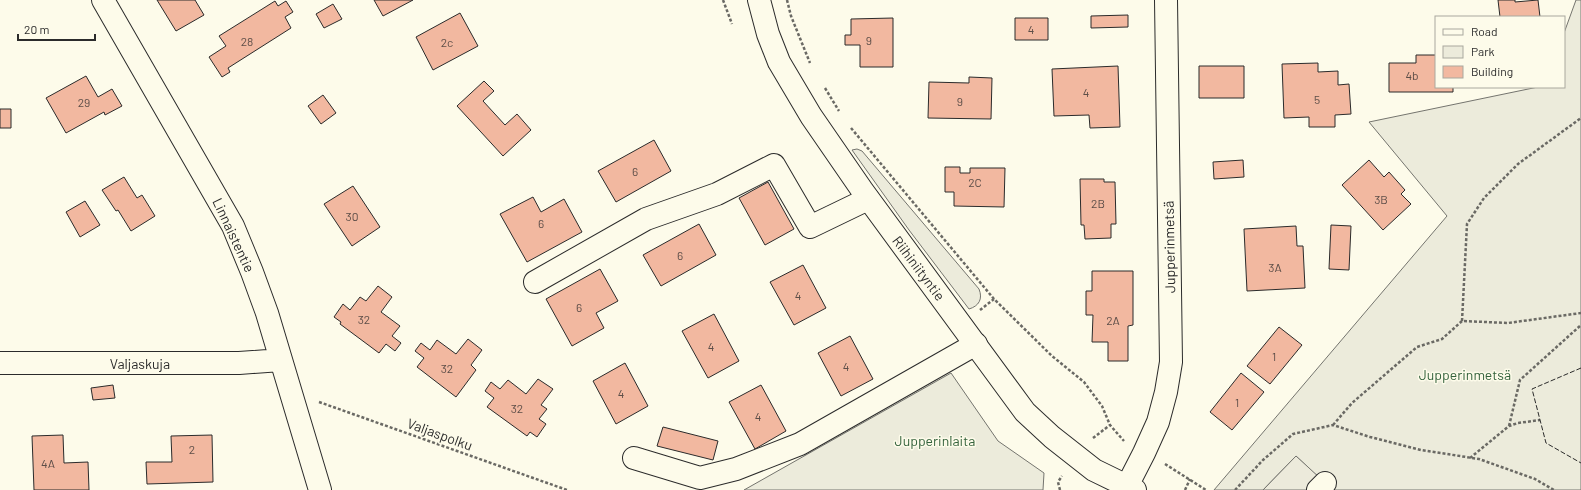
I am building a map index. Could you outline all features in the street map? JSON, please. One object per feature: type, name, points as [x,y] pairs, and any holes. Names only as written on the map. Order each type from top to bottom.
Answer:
[{"type":"street","name":"Linnaistentie","points":[[103,0],[233,226],[252,272],[281,360],[320,490]]},
{"type":"street","name":"Riihiniityntie","points":[[759,0],[768,34],[779,62],[811,116],[868,199],[1026,412],[1052,437],[1094,470],[1129,489]]},
{"type":"street","name":"Jupperinmetsä","points":[[1129,489],[1158,422],[1166,392],[1171,362],[1166,0]]},
{"type":"street","points":[[535,282],[646,219],[717,194],[774,165],[810,227],[868,199]]},
{"type":"street","points":[[634,458],[700,478],[736,468],[800,444],[976,344]]},
{"type":"street","name":"Valjaskuja","points":[[0,363],[239,363],[281,360]]},
{"type":"path","points":[[724,0],[732,24]]},
{"type":"path","points":[[787,0],[791,16],[811,66]]},
{"type":"path","points":[[823,85],[843,116]]},
{"type":"path","points":[[1462,321],[1467,224],[1484,198],[1518,164],[1581,118]]},
{"type":"path","points":[[850,126],[994,299],[1052,356],[1084,382],[1099,401],[1110,425],[1120,437],[1131,447],[1159,460],[1206,490]]},
{"type":"path","points":[[1333,425],[1352,403],[1417,347],[1442,339],[1462,321],[1508,323],[1581,313]]},
{"type":"path","points":[[1509,426],[1520,380],[1581,324]]},
{"type":"path","name":"Valjaspolku","points":[[315,401],[567,490]]},
{"type":"path","points":[[1470,458],[1509,426],[1518,423],[1540,420]]},
{"type":"path","points":[[1235,490],[1263,460],[1293,434],[1333,425],[1421,450],[1478,459],[1535,479],[1554,490]]},
{"type":"path","points":[[1185,490],[1190,479]]},
{"type":"green space","name":"Jupperinmetsä","points":[[1576,0],[1581,0],[1581,490],[1332,490],[1296,456],[1263,490],[1214,490],[1447,216],[1369,122],[1533,88],[1565,88],[1565,30]]},
{"type":"green space","points":[[857,149],[862,151],[979,289],[981,296],[978,304],[969,309],[909,230],[852,150]]},
{"type":"green space","name":"Jupperinlaita","points":[[951,373],[998,441],[1044,473],[1043,490],[744,490]]},
{"type":"shaded area","points":[[1296,456],[1333,490],[1263,490]]},
{"type":"building","points":[[157,0],[195,0],[204,15],[176,31]]},
{"type":"building","points":[[374,0],[413,0],[383,16]]},
{"type":"building","points":[[1498,0],[1515,0],[1515,2],[1538,0],[1540,16],[1500,16]]},
{"type":"building","points":[[275,1],[278,6],[286,1],[293,12],[285,17],[291,28],[228,68],[230,72],[222,77],[209,57],[226,46],[219,36]]},
{"type":"building","points":[[333,4],[342,19],[324,28],[316,14]]},
{"type":"building","points":[[460,13],[478,46],[433,70],[416,37]]},
{"type":"building","points":[[1128,15],[1128,27],[1091,28],[1091,16]]},
{"type":"building","points":[[893,18],[893,67],[860,67],[860,45],[845,45],[845,35],[851,35],[851,19]]},
{"type":"building","points":[[1015,18],[1048,18],[1048,40],[1015,40]]},
{"type":"building","points":[[1416,55],[1435,55],[1435,88],[1453,88],[1453,92],[1389,92],[1389,63],[1416,63]]},
{"type":"building","points":[[1318,63],[1318,72],[1338,71],[1338,85],[1349,84],[1351,114],[1335,115],[1335,127],[1309,127],[1309,117],[1284,118],[1282,64]]},
{"type":"building","points":[[1118,66],[1120,127],[1090,128],[1089,115],[1054,116],[1052,69]]},
{"type":"building","points":[[1199,66],[1244,66],[1244,98],[1199,98]]},
{"type":"building","points":[[86,76],[98,97],[112,89],[122,106],[105,115],[104,112],[66,133],[46,98]]},
{"type":"building","points":[[969,77],[992,78],[991,119],[928,118],[929,82],[969,83]]},
{"type":"building","points":[[484,81],[494,91],[483,101],[505,125],[517,114],[531,130],[503,156],[457,106]]},
{"type":"building","points":[[323,95],[336,113],[321,124],[308,106]]},
{"type":"building","points":[[0,109],[11,109],[11,128],[0,128]]},
{"type":"building","points":[[654,140],[671,171],[616,202],[598,171]]},
{"type":"building","points":[[1243,160],[1244,177],[1214,179],[1213,162]]},
{"type":"building","points":[[1369,160],[1384,177],[1389,172],[1405,190],[1401,194],[1411,204],[1383,230],[1342,185]]},
{"type":"building","points":[[945,167],[960,167],[960,173],[970,173],[970,168],[1005,168],[1004,207],[954,206],[954,192],[945,192]]},
{"type":"building","points":[[124,177],[137,198],[142,195],[155,216],[131,231],[118,210],[116,211],[102,190]]},
{"type":"building","points":[[1080,179],[1104,179],[1104,182],[1115,182],[1116,224],[1111,224],[1111,238],[1085,239],[1084,225],[1081,225]]},
{"type":"building","points":[[768,182],[794,229],[765,245],[739,198]]},
{"type":"building","points":[[353,186],[380,227],[352,246],[324,204]]},
{"type":"building","points":[[533,197],[541,212],[564,199],[582,232],[527,262],[500,214]]},
{"type":"building","points":[[85,201],[100,225],[80,237],[66,212]]},
{"type":"building","points":[[699,224],[716,255],[661,286],[643,255]]},
{"type":"building","points":[[1331,225],[1351,226],[1349,270],[1329,269]]},
{"type":"building","points":[[1296,226],[1297,246],[1303,246],[1305,288],[1247,291],[1244,229]]},
{"type":"building","points":[[803,265],[826,308],[794,325],[770,282]]},
{"type":"building","points":[[600,269],[618,301],[596,313],[604,328],[572,346],[546,299]]},
{"type":"building","points":[[1092,271],[1133,271],[1133,325],[1128,326],[1128,361],[1108,361],[1108,342],[1092,342],[1093,315],[1086,315],[1086,291],[1092,291]]},
{"type":"building","points":[[378,286],[392,297],[381,312],[400,326],[392,336],[401,343],[395,351],[386,344],[379,353],[340,324],[341,322],[334,317],[343,304],[350,310],[360,297],[366,301]]},
{"type":"building","points":[[714,314],[739,361],[708,378],[682,331]]},
{"type":"building","points":[[1279,327],[1302,345],[1270,384],[1247,366]]},
{"type":"building","points":[[850,336],[873,379],[841,396],[818,353]]},
{"type":"building","points":[[468,339],[482,350],[471,365],[476,370],[456,397],[417,367],[424,358],[415,351],[421,343],[430,350],[437,340],[456,354]]},
{"type":"building","points":[[625,363],[648,406],[616,424],[593,381]]},
{"type":"building","points":[[1241,373],[1264,392],[1232,430],[1210,412]]},
{"type":"building","points":[[538,379],[553,389],[541,405],[547,409],[539,419],[546,424],[537,437],[530,432],[527,436],[487,407],[494,398],[485,391],[491,382],[500,389],[508,380],[526,394]]},
{"type":"building","points":[[113,385],[115,398],[93,400],[91,388]]},
{"type":"building","points":[[761,385],[786,431],[755,449],[729,402]]},
{"type":"building","points":[[663,427],[718,441],[713,460],[657,446]]},
{"type":"building","points":[[63,435],[64,463],[88,462],[89,490],[34,490],[32,436]]},
{"type":"building","points":[[212,435],[213,482],[147,484],[146,462],[172,462],[171,436]]},
{"type":"fence","points":[[1581,368],[1532,389],[1546,443],[1581,463]]}]
